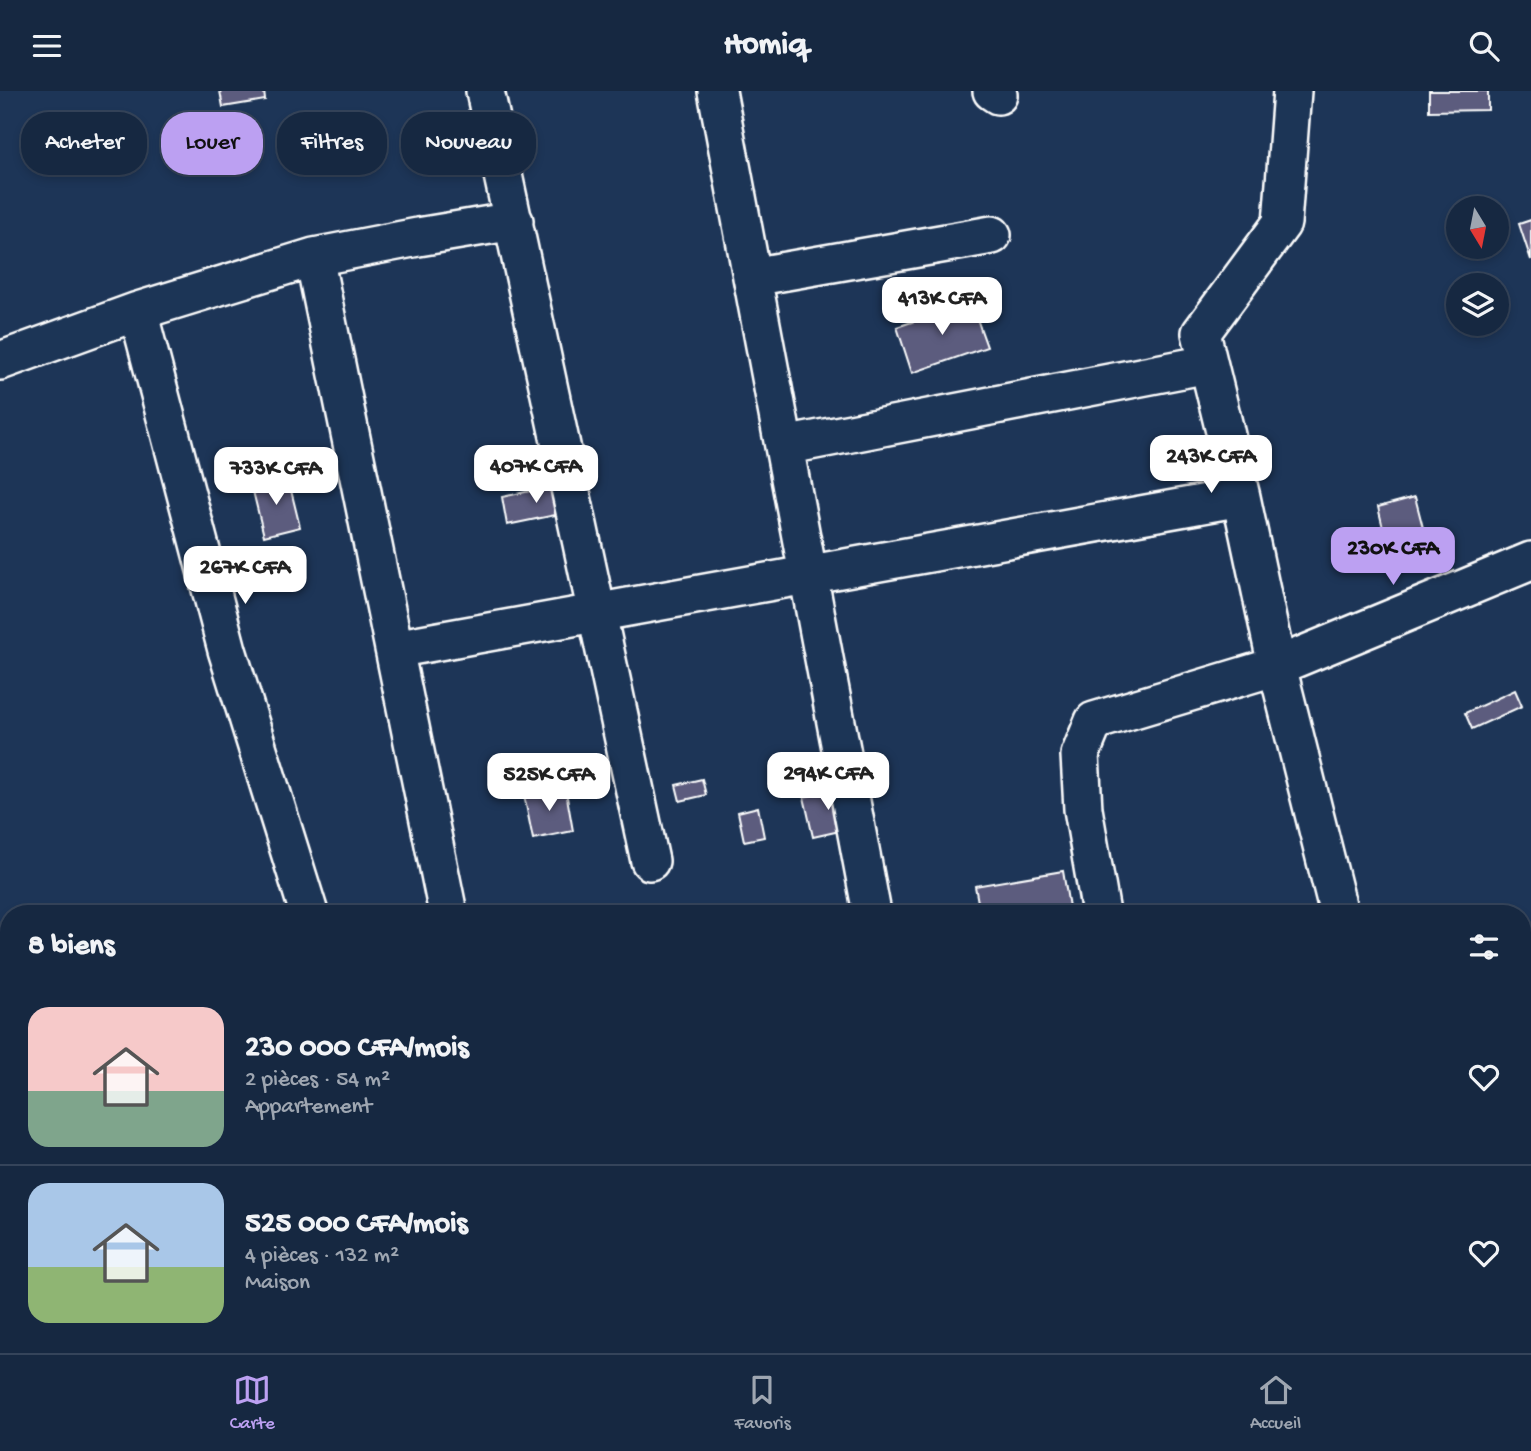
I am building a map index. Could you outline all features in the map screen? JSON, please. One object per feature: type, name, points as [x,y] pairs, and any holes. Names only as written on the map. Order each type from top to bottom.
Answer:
[{"type":"street","points":[[485,91],[650,860]]},
{"type":"street","points":[[717,91],[870,905]]},
{"type":"street","points":[[1292,91],[1282,223],[1201,333],[1241,497],[1277,666],[1337,905]]},
{"type":"street","points":[[0,362],[138,311],[314,257],[514,222]]},
{"type":"street","points":[[752,277],[992,235]]},
{"type":"street","points":[[314,257],[446,905]]},
{"type":"street","points":[[138,311],[227,650],[307,905]]},
{"type":"street","points":[[784,446],[1208,364]]},
{"type":"street","points":[[394,649],[1241,497]]},
{"type":"street","points":[[1100,905],[1083,809],[1080,755],[1094,721],[1277,666],[1531,561]]},
{"type":"building","points":[[220,91],[264,91],[265,100],[223,107]]},
{"type":"building","points":[[1429,91],[1488,91],[1488,110],[1429,111]]},
{"type":"building","points":[[1531,220],[1531,260],[1519,224]]},
{"type":"building","points":[[971,302],[987,347],[912,373],[897,327]]},
{"type":"building","points":[[288,478],[300,527],[264,536],[252,487]]},
{"type":"building","points":[[563,484],[570,512],[507,525],[502,497]]},
{"type":"building","points":[[1415,497],[1427,543],[1389,553],[1378,507]]},
{"type":"building","points":[[1515,690],[1522,706],[1472,729],[1465,713]]},
{"type":"building","points":[[702,779],[706,795],[680,801],[676,785]]},
{"type":"building","points":[[565,786],[573,831],[533,839],[524,795]]},
{"type":"building","points":[[843,787],[853,828],[813,837],[804,797]]},
{"type":"building","points":[[758,807],[764,837],[744,841],[738,812]]},
{"type":"building","points":[[1063,871],[1069,905],[979,905],[975,886]]}]
